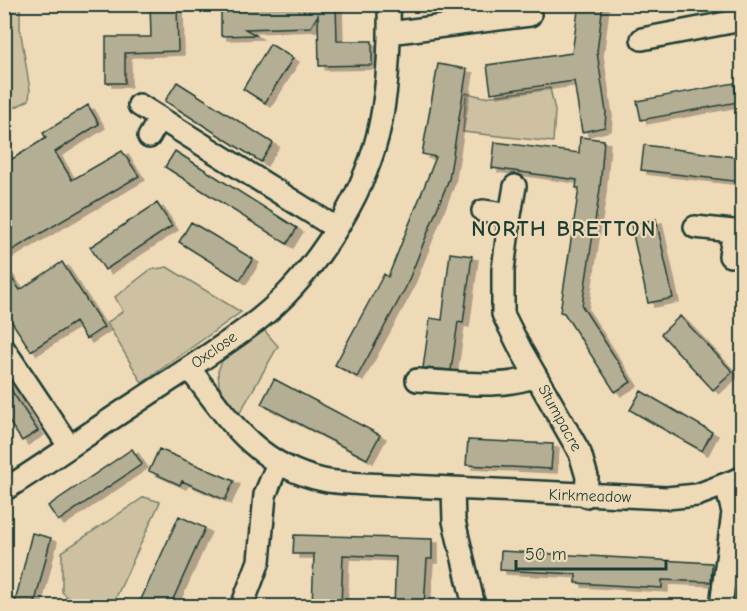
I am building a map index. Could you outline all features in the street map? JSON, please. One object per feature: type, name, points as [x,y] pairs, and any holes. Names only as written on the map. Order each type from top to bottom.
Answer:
[{"type":"street","name":"Oxclose","points":[[4,490],[259,319],[303,275],[336,228],[359,186],[374,149],[385,93],[389,4]]},
{"type":"street","points":[[389,33],[505,11],[530,15]]},
{"type":"street","points":[[642,39],[662,26],[742,20]]},
{"type":"street","points":[[139,105],[336,228]]},
{"type":"street","points":[[149,137],[160,118]]},
{"type":"street","name":"Stumpacre","points":[[515,186],[503,270],[503,314],[580,453],[587,477],[586,496]]},
{"type":"street","points":[[483,211],[510,215]]},
{"type":"street","points":[[695,227],[738,232],[730,256]]},
{"type":"street","points":[[4,349],[69,446]]},
{"type":"street","name":"Kirkmeadow","points":[[189,368],[223,413],[251,444],[278,463],[323,480],[586,496],[667,498],[697,495],[734,482],[734,587],[721,606]]},
{"type":"street","name":"Stumpacre","points":[[417,380],[499,384],[522,381],[536,376]]},
{"type":"street","points":[[243,606],[259,561],[265,495],[278,463]]},
{"type":"street","points":[[453,489],[454,521],[474,606]]},
{"type":"shaded area","points":[[5,4],[20,5],[20,28],[30,90],[29,100],[5,113]]},
{"type":"shaded area","points":[[550,88],[555,111],[553,142],[463,132],[466,93],[484,97]]},
{"type":"shaded area","points":[[167,267],[241,312],[142,383],[107,323],[123,311],[115,297],[150,270]]},
{"type":"shaded area","points":[[263,329],[278,346],[238,416],[219,386],[218,371],[222,361]]},
{"type":"shaded area","points":[[144,497],[160,502],[112,606],[77,606],[62,592],[62,552]]},
{"type":"building","points":[[150,4],[177,4],[178,51],[125,53],[125,83],[106,83],[106,37],[151,37]]},
{"type":"building","points":[[221,4],[336,4],[337,41],[372,41],[372,65],[319,66],[318,15],[311,27],[245,29],[256,35],[221,36]]},
{"type":"building","points":[[579,4],[603,4],[597,52],[606,112],[605,127],[582,132],[574,81],[491,93],[487,65],[572,53]]},
{"type":"building","points":[[270,44],[293,58],[265,103],[243,89]]},
{"type":"building","points":[[438,64],[467,69],[449,179],[406,287],[357,377],[335,365],[384,274],[388,277],[436,157],[422,154]]},
{"type":"building","points":[[177,82],[273,143],[261,162],[165,101]]},
{"type":"building","points":[[734,83],[738,102],[641,120],[637,101]]},
{"type":"building","points":[[88,105],[99,124],[55,152],[72,180],[122,151],[139,176],[4,255],[4,164],[46,138],[43,133]]},
{"type":"building","points":[[580,137],[604,140],[600,189],[582,306],[631,382],[615,392],[564,313],[560,312],[579,188],[576,188],[577,180],[492,168],[495,142],[579,153]]},
{"type":"building","points":[[644,145],[742,158],[742,182],[641,170]]},
{"type":"building","points":[[175,151],[297,228],[287,244],[165,167]]},
{"type":"building","points":[[157,203],[172,226],[105,270],[90,247]]},
{"type":"building","points":[[656,219],[673,298],[648,303],[631,225]]},
{"type":"building","points":[[191,222],[253,259],[240,280],[179,242]]},
{"type":"building","points":[[450,253],[472,256],[463,323],[458,322],[451,370],[423,368],[430,318],[442,320]]},
{"type":"building","points":[[62,262],[104,327],[86,339],[75,322],[31,351],[4,310],[4,267],[20,290]]},
{"type":"building","points":[[680,316],[733,372],[713,390],[661,334]]},
{"type":"building","points":[[4,379],[38,431],[22,441],[4,414]]},
{"type":"building","points":[[274,379],[380,435],[367,459],[261,404]]},
{"type":"building","points":[[641,391],[712,432],[702,451],[630,410]]},
{"type":"building","points":[[468,440],[553,444],[551,469],[466,465]]},
{"type":"building","points":[[132,449],[142,464],[58,521],[48,506]]},
{"type":"building","points":[[159,449],[234,481],[225,500],[182,481],[180,485],[149,471]]},
{"type":"building","points":[[179,516],[205,528],[170,606],[138,606]]},
{"type":"building","points":[[32,533],[51,538],[34,606],[14,606]]},
{"type":"building","points":[[294,535],[432,539],[432,559],[427,559],[424,606],[394,606],[396,557],[343,555],[341,606],[312,606],[314,554],[293,554]]},
{"type":"building","points":[[501,551],[712,563],[711,582],[662,580],[662,588],[576,583],[576,574],[500,570]]},
{"type":"district","name":"NORTH BRETTON","points":[[564,229]]}]
